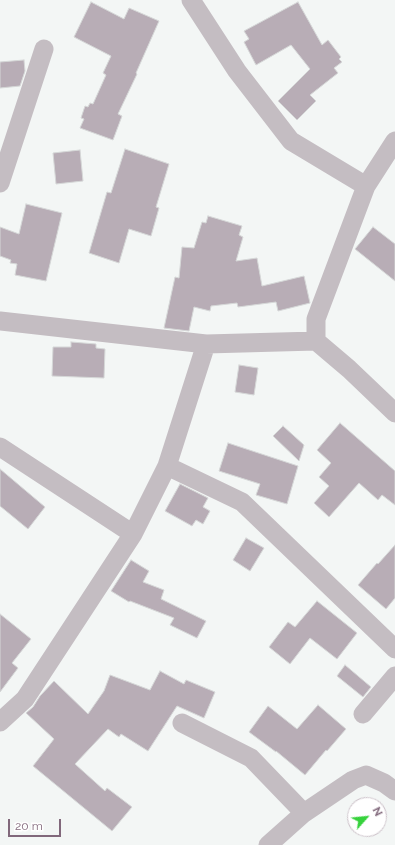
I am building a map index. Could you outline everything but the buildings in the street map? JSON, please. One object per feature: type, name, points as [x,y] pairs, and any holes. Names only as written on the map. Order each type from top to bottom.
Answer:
[{"type":"street","points":[[191,0],[237,71],[291,141],[366,186]]},
{"type":"street","points":[[0,183],[44,49]]},
{"type":"street","points":[[316,342],[316,319],[366,186],[395,142]]},
{"type":"street","points":[[0,321],[206,344],[316,342],[349,369],[395,413]]},
{"type":"street","points":[[0,722],[25,699],[132,534],[167,466],[206,344]]},
{"type":"street","points":[[0,447],[132,534]]},
{"type":"street","points":[[167,466],[242,502],[395,649]]},
{"type":"street","points":[[363,714],[395,676]]},
{"type":"street","points":[[182,722],[251,758],[304,813]]},
{"type":"street","points":[[268,845],[304,813],[353,780],[366,775],[384,783],[395,791]]}]
